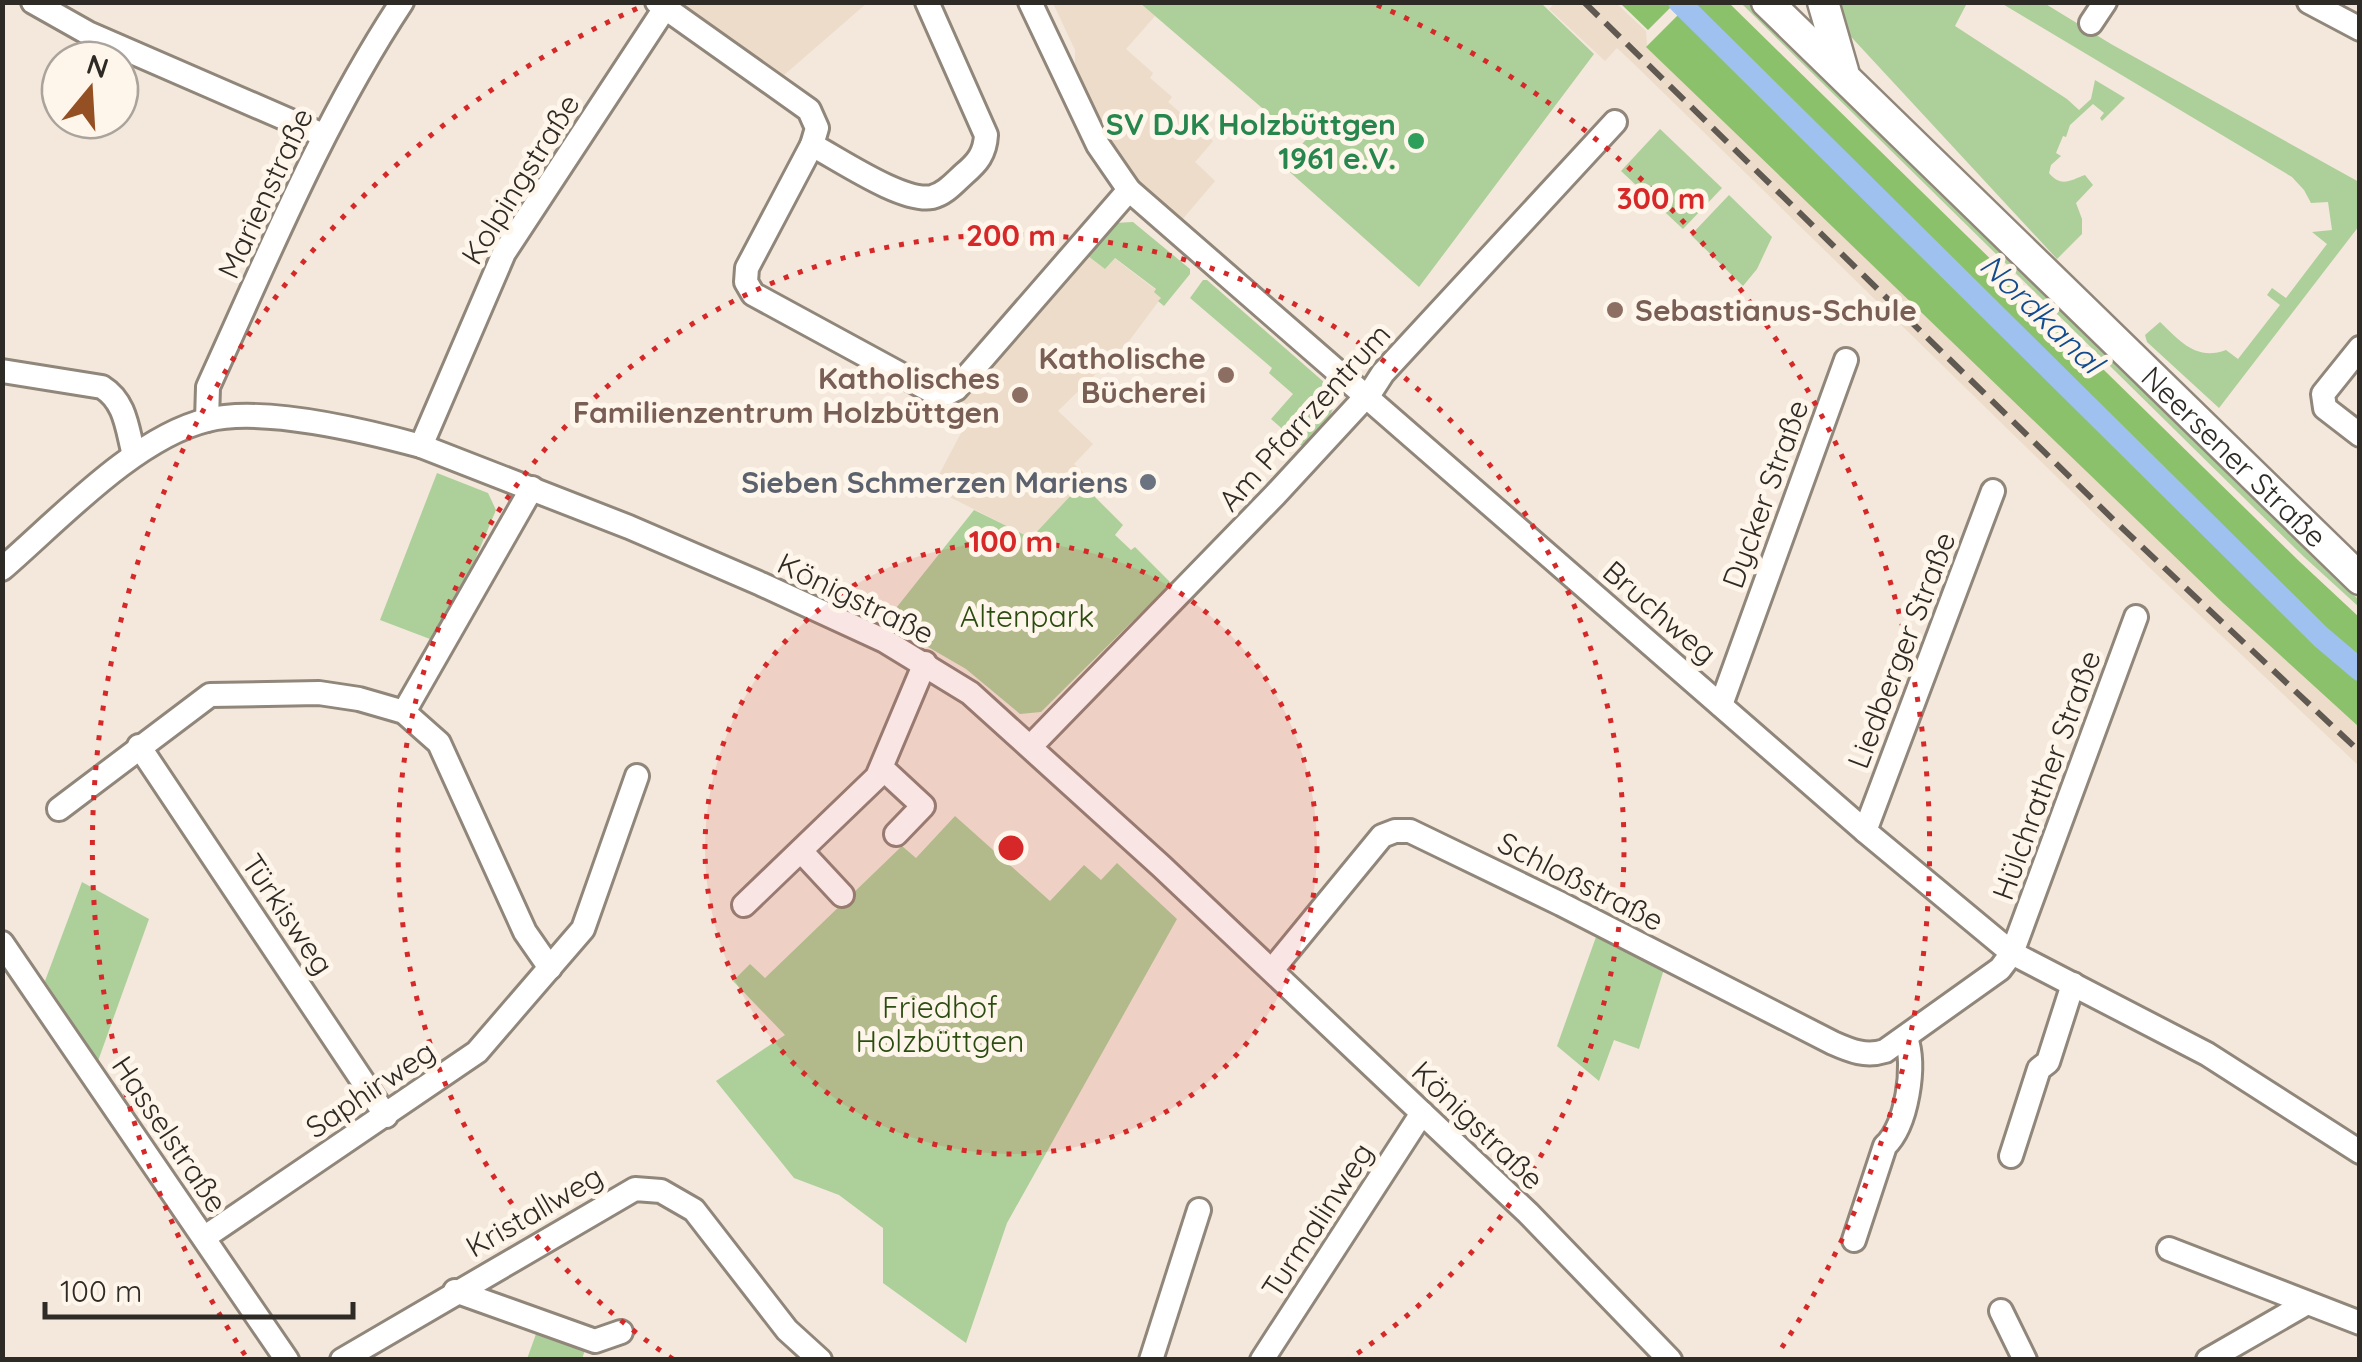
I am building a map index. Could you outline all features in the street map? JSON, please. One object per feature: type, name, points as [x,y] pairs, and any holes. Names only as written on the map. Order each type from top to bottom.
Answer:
[{"type":"main road","name":"Neersener Straße","points":[[1767,2],[2360,579]]},
{"type":"main road","points":[[1823,2],[1846,79]]},
{"type":"street","points":[[34,2],[88,33],[323,135]]},
{"type":"street","name":"Marienstraße","points":[[208,420],[208,387],[323,135],[402,2]]},
{"type":"street","points":[[812,145],[902,193],[922,198],[942,193],[976,163],[986,145],[984,126],[928,2]]},
{"type":"street","name":"Bruchweg","points":[[1030,2],[1098,145],[1129,190],[1865,831],[2012,953],[2208,1054],[2360,1152]]},
{"type":"street","points":[[2091,23],[2105,2]]},
{"type":"street","points":[[2309,2],[2360,30]]},
{"type":"street","points":[[661,5],[809,110],[816,128],[812,145],[747,268],[746,282],[754,294],[935,393],[946,394],[956,389],[1129,190]]},
{"type":"street","name":"Kolpingstraße","points":[[421,446],[504,253],[661,5]]},
{"type":"street","name":"Am Pfarrzentrum","points":[[1031,746],[1165,612],[1615,122]]},
{"type":"street","points":[[2360,348],[2323,394],[2325,408],[2360,436]]},
{"type":"street","name":"Dycker Straße","points":[[1721,705],[1846,360]]},
{"type":"street","points":[[2,370],[102,388],[114,395],[134,454]]},
{"type":"street","name":"Königstraße","points":[[2,569],[134,454],[169,434],[208,420],[270,418],[421,446],[730,570],[885,641],[970,693],[1031,746],[1541,1226],[1670,1360]]},
{"type":"street","points":[[404,712],[532,488]]},
{"type":"street","name":"Liedberger Straße","points":[[1865,831],[1993,491]]},
{"type":"street","name":"Hülchrather Straße","points":[[2012,953],[2136,617]]},
{"type":"street","points":[[744,905],[870,785],[882,768],[924,663]]},
{"type":"street","points":[[59,809],[201,700],[220,693],[330,694],[404,712],[429,732],[446,757],[525,932],[550,968]]},
{"type":"street","name":"Türkisweg","points":[[140,746],[386,1116]]},
{"type":"street","points":[[882,768],[923,806],[896,834]]},
{"type":"street","name":"Saphirweg","points":[[205,1237],[477,1052],[583,928],[638,776]]},
{"type":"street","name":"Schloßstraße","points":[[1272,970],[1382,836],[1410,831],[1833,1044],[1872,1055],[1906,1038],[2000,970],[2012,953]]},
{"type":"street","points":[[801,852],[842,895]]},
{"type":"street","name":"Hasselstraße","points":[[2,943],[287,1360]]},
{"type":"street","points":[[2011,1156],[2039,1069],[2048,1062],[2073,984]]},
{"type":"street","points":[[1854,1240],[1884,1146],[1894,1137],[1912,1075],[1912,1055],[1906,1038]]},
{"type":"street","name":"Turmalinweg","points":[[1262,1360],[1422,1112]]},
{"type":"street","name":"Kristallweg","points":[[342,1360],[626,1192],[661,1191],[694,1210],[787,1330],[820,1360]]},
{"type":"street","points":[[1151,1360],[1199,1210]]},
{"type":"street","points":[[2169,1249],[2360,1323]]},
{"type":"street","points":[[455,1291],[595,1341],[621,1332]]},
{"type":"street","points":[[2208,1360],[2306,1304]]},
{"type":"street","points":[[2002,1311],[2025,1360]]},
{"type":"shaded area","points":[[678,3],[867,3],[784,75]]},
{"type":"shaded area","points":[[1053,3],[1140,3],[1155,16],[1126,49],[1153,73],[1150,78],[1172,97],[1168,102],[1184,116],[1188,111],[1201,123],[1198,128],[1213,141],[1195,162],[1215,181],[1181,221],[1139,184],[1113,149],[1075,72],[1075,50]]},
{"type":"shaded area","points":[[1555,3],[1616,3],[1646,31],[1647,47],[2223,603],[2359,727],[2359,766],[2152,570],[1632,62],[1617,48],[1605,61],[1549,9]]},
{"type":"shaded area","name":"Katholisches Familienzentrum Holzbüttgen","points":[[1088,256],[1105,269],[1114,258],[1161,298],[1129,341],[1058,411],[1093,444],[1074,464],[1088,477],[1031,538],[932,488],[969,418],[959,405]]},
{"type":"green space","points":[[1838,2],[1967,3],[1955,26],[2079,110],[2091,99],[2095,80],[2125,98],[2102,121],[2104,113],[2093,104],[2063,136],[2056,153],[2061,156],[2049,173],[2062,182],[2085,175],[2093,185],[2076,203],[2082,234],[2057,259],[1842,27]]},
{"type":"green space","name":"SV DJK Holzbüttgen 1961 e.V.","points":[[1140,3],[1541,3],[1594,54],[1419,287],[1283,166],[1310,135],[1308,113],[1275,119]]},
{"type":"green space","points":[[1620,3],[1675,3],[1648,30]]},
{"type":"green space","points":[[1690,3],[1729,3],[2359,617],[2359,727],[2223,603],[1646,47]]},
{"type":"green space","points":[[1741,3],[1748,3],[2359,600],[2359,607],[2303,556]]},
{"type":"green space","points":[[2001,3],[2044,3],[2359,182],[2359,226],[2219,408],[2147,342],[2145,335],[2160,322],[2197,351],[2226,350],[2238,359],[2280,305],[2267,295],[2272,288],[2286,298],[2327,244],[2312,232],[2332,230],[2328,202],[2311,203],[2292,177]]},
{"type":"green space","points":[[1660,129],[1722,188],[1683,229],[1621,171]]},
{"type":"green space","points":[[1729,195],[1772,237],[1757,269],[1743,286],[1691,235]]},
{"type":"green space","points":[[1133,222],[1190,269],[1164,306],[1158,301],[1161,298],[1154,292],[1156,289],[1115,258],[1105,269],[1088,256],[1115,223]]},
{"type":"green space","points":[[1203,280],[1333,390],[1330,414],[1302,446],[1271,419],[1293,394],[1269,373],[1272,368],[1190,298]]},
{"type":"green space","points":[[437,473],[488,493],[496,510],[474,562],[430,639],[380,620]]},
{"type":"green space","name":"Altenpark","points":[[1088,477],[1101,490],[1095,497],[1123,525],[1115,535],[1131,550],[1135,547],[1171,583],[1041,712],[1020,714],[966,669],[885,622],[974,510],[1031,538]]},
{"type":"green space","name":"Friedhof Holzbüttgen","points":[[955,816],[1050,901],[1084,865],[1101,880],[1117,863],[1177,919],[1007,1223],[966,1343],[883,1283],[883,1228],[839,1195],[794,1178],[716,1081],[785,1035],[733,981],[750,964],[765,978],[902,846],[916,858]]},
{"type":"green space","points":[[82,882],[149,919],[98,1061],[45,981]]},
{"type":"green space","points":[[1596,937],[1664,969],[1639,1049],[1614,1040],[1599,1081],[1557,1046]]},
{"type":"green space","points":[[536,1334],[585,1350],[582,1359],[527,1359]]},
{"type":"waterway","name":"Nordkanal","points":[[1679,2],[2321,637],[2360,670]]},
{"type":"railway","points":[[1584,2],[2120,526],[2360,752]]},
{"type":"place","name":"SV DJK Holzbüttgen 1961 e.V.","points":[[1416,141]]},
{"type":"place","name":"Sebastianus-Schule","points":[[1615,310]]},
{"type":"place","name":"Katholische Bücherei","points":[[1226,375]]},
{"type":"place","name":"Katholisches Familienzentrum Holzbüttgen","points":[[1020,395]]},
{"type":"place","name":"Sieben Schmerzen Mariens","points":[[1148,482]]}]
